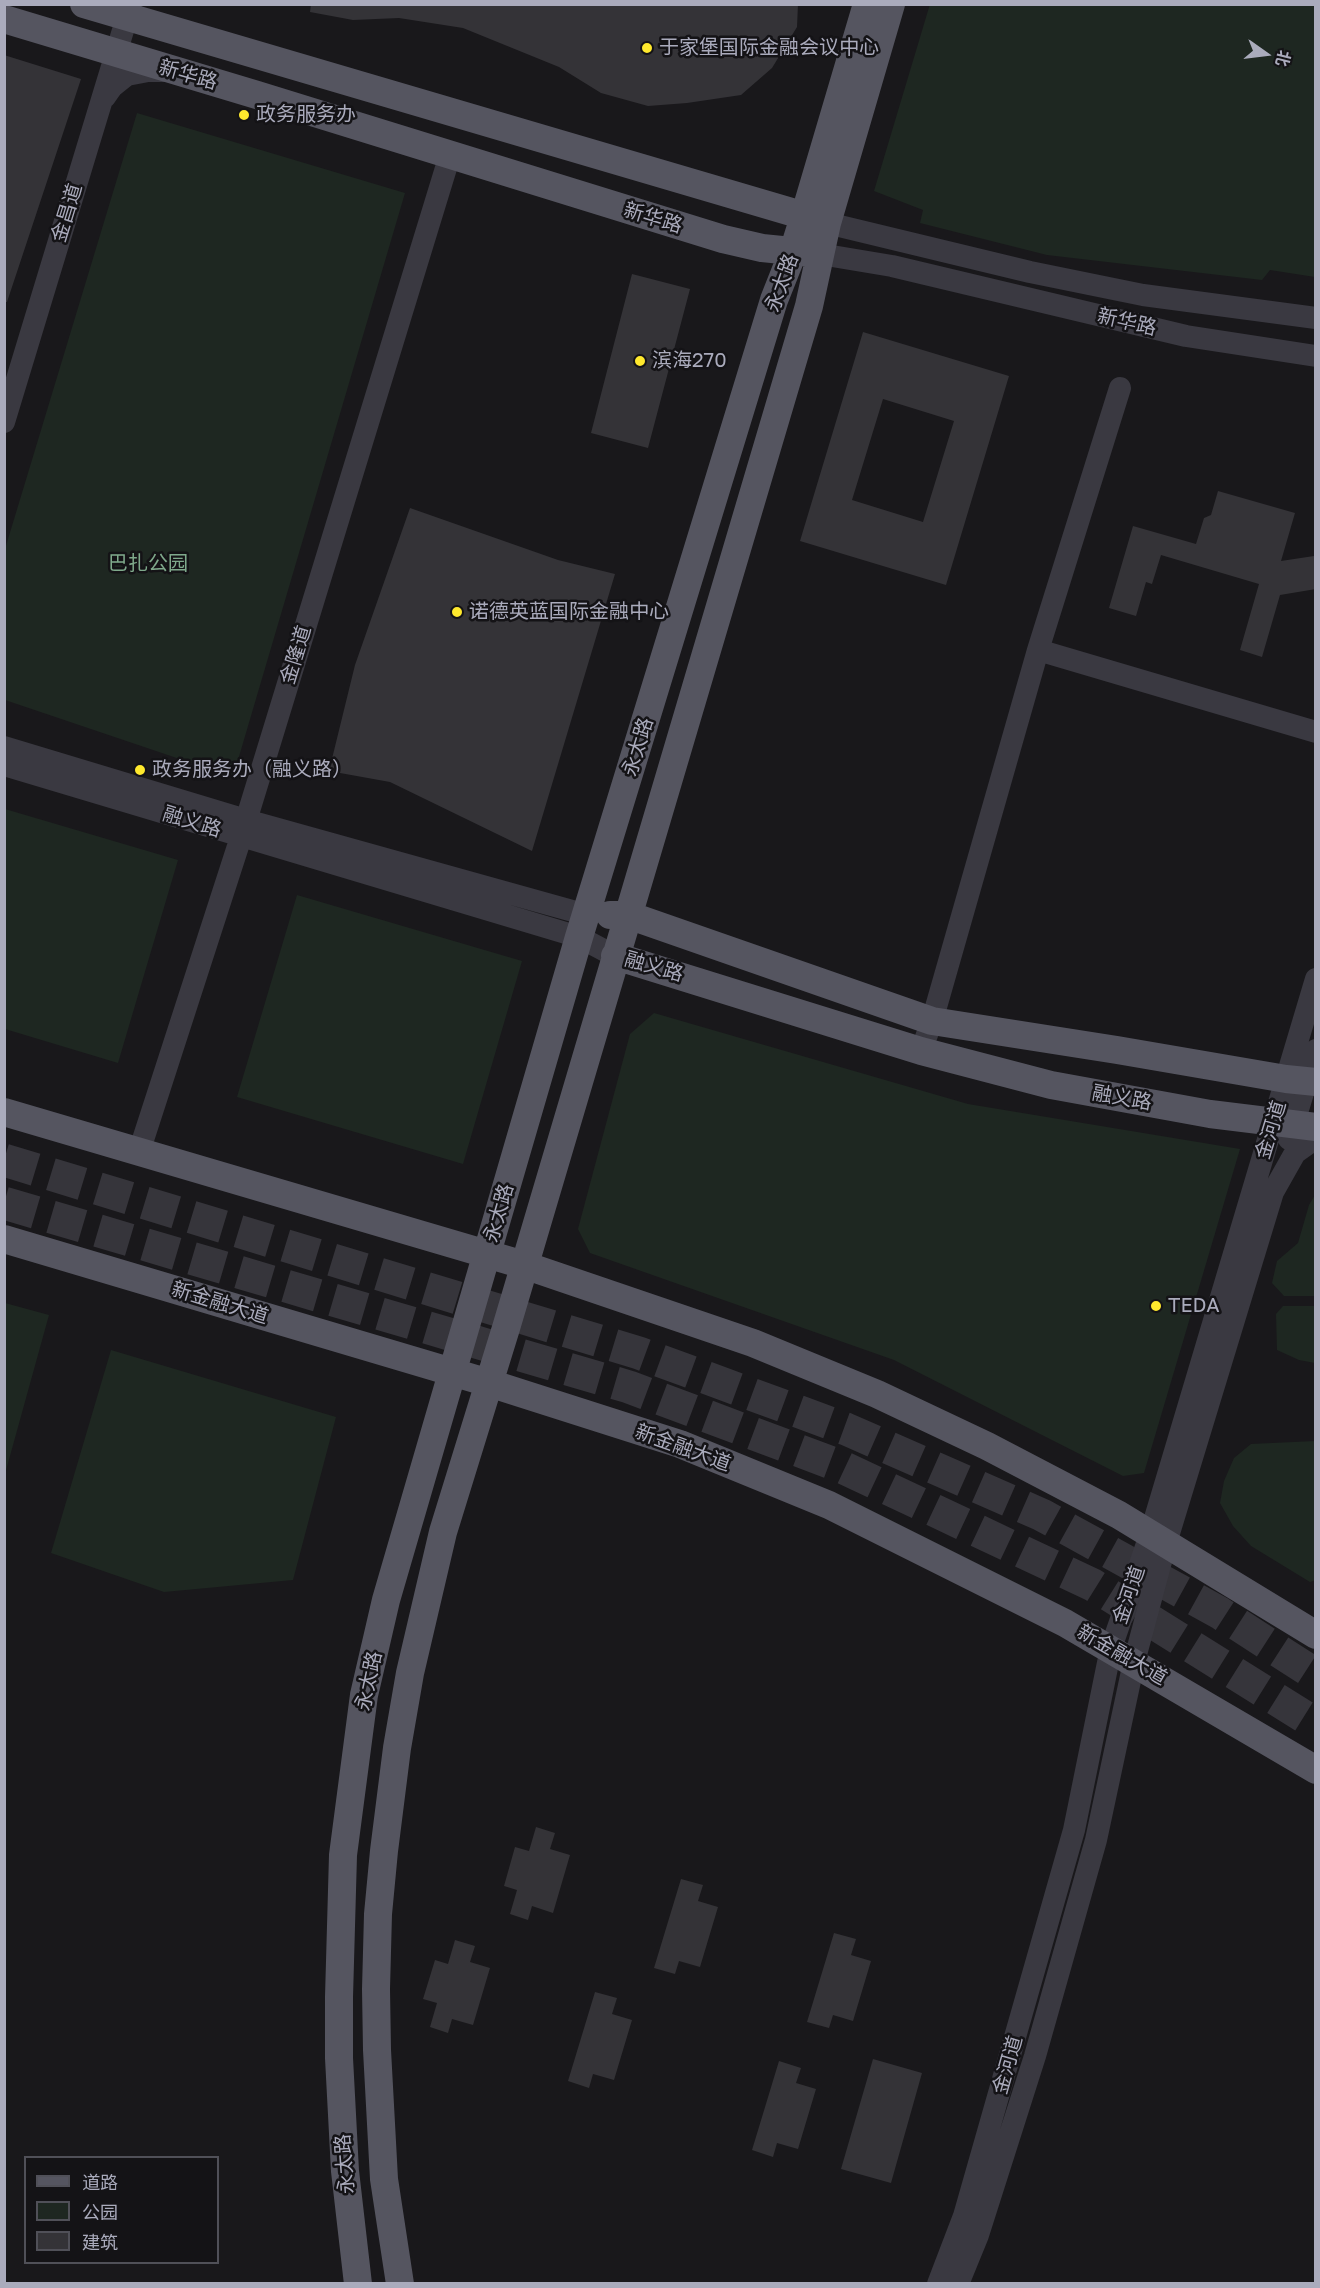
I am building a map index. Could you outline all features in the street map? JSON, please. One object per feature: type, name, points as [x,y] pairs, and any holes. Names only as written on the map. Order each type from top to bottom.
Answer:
[{"type":"main road","name":"新华路","points":[[84,4],[125,10],[816,220]]},
{"type":"main road","points":[[829,173],[867,4]]},
{"type":"main road","points":[[829,173],[891,4]]},
{"type":"main road","name":"新华路","points":[[4,19],[723,239],[762,248],[807,253]]},
{"type":"main road","name":"永太路","points":[[400,2283],[384,2179],[376,2050],[378,1914],[397,1748],[410,1673],[443,1532],[506,1328],[805,318],[807,253],[829,173]]},
{"type":"main road","name":"永太路","points":[[358,2283],[345,2171],[339,2058],[340,1930],[343,1855],[354,1763],[372,1663],[446,1368],[487,1254],[583,926],[774,300],[807,253]]},
{"type":"main road","name":"融义路","points":[[583,926],[628,915],[932,1021],[1302,1083]]},
{"type":"main road","name":"融义路","points":[[615,956],[921,1051],[1051,1085],[1210,1114],[1303,1125]]},
{"type":"main road","points":[[596,1020],[610,994],[636,977],[650,974],[676,974]]},
{"type":"main road","points":[[4,1112],[524,1265],[753,1343],[877,1394],[987,1446],[1119,1515],[1316,1635]]},
{"type":"main road","name":"新金融大道","points":[[4,1239],[446,1368],[680,1444],[829,1505],[1065,1623],[1316,1770]]},
{"type":"main road","points":[[446,1368],[474,1364],[482,1359],[491,1352],[506,1328]]},
{"type":"street","name":"金昌道","points":[[4,394],[125,10]]},
{"type":"street","name":"金昌道","points":[[4,423],[99,109],[112,52]]},
{"type":"street","points":[[99,109],[112,87],[127,75],[148,71],[179,72]]},
{"type":"street","name":"金隆道","points":[[139,1152],[244,828],[450,155]]},
{"type":"street","name":"新华路","points":[[816,220],[1030,272],[1143,295],[1316,318]]},
{"type":"street","name":"新华路","points":[[807,253],[903,269],[1186,336],[1313,356]]},
{"type":"street","points":[[921,1051],[932,1021],[1038,650],[1120,388]]},
{"type":"street","points":[[1038,650],[1316,732]]},
{"type":"street","name":"融义路","points":[[4,747],[244,828]]},
{"type":"street","name":"融义路","points":[[4,765],[244,828],[583,926],[615,956]]},
{"type":"street","points":[[1303,1125],[1302,1083],[1297,1056],[1299,1033],[1316,979]]},
{"type":"street","name":"金河道","points":[[1158,1539],[1303,1125],[1302,1083],[1316,1050]]},
{"type":"street","name":"金河道","points":[[938,2283],[968,2205],[1123,1655],[1158,1539],[1273,1192],[1303,1125]]},
{"type":"street","name":"金河道","points":[[958,2283],[978,2235],[1035,2056],[1096,1840],[1123,1655]]},
{"type":"green space","points":[[930,4],[1315,5],[1315,277],[1270,270],[1262,280],[1047,255],[920,223],[923,210],[874,191]]},
{"type":"green space","name":"巴扎公园","points":[[137,113],[405,193],[233,777],[5,700],[5,549]]},
{"type":"green space","points":[[5,809],[178,860],[118,1063],[5,1029]]},
{"type":"green space","points":[[297,895],[522,961],[463,1164],[237,1097]]},
{"type":"green space","points":[[654,1013],[968,1104],[1240,1149],[1144,1473],[1123,1476],[894,1360],[590,1253],[578,1229],[630,1034]]},
{"type":"green space","points":[[1315,1195],[1315,1296],[1284,1296],[1272,1283],[1277,1261],[1298,1243],[1309,1205]]},
{"type":"green space","points":[[4,1303],[49,1315],[5,1474]]},
{"type":"green space","points":[[1283,1306],[1315,1306],[1315,1363],[1299,1360],[1277,1350],[1276,1314]]},
{"type":"green space","points":[[111,1350],[336,1417],[293,1580],[164,1592],[51,1553]]},
{"type":"green space","points":[[1315,1441],[1316,1580],[1310,1582],[1251,1546],[1233,1526],[1220,1503],[1224,1481],[1234,1458],[1251,1444]]},
{"type":"building","name":"于家堡国际金融会议中心","points":[[311,4],[798,4],[797,27],[772,68],[741,95],[648,106],[601,93],[559,67],[463,28],[399,18],[353,20],[310,12]]},
{"type":"building","points":[[4,55],[81,79],[7,302],[4,302]]},
{"type":"building","name":"滨海270","points":[[632,274],[690,289],[648,448],[591,433]]},
{"type":"building","points":[[863,332],[1009,376],[946,585],[800,541]],"holes":[[[883,399],[954,421],[923,522],[852,500]]]},
{"type":"building","points":[[1218,491],[1295,513],[1281,561],[1314,556],[1316,589],[1280,595],[1262,657],[1240,650],[1259,584],[1161,555],[1152,584],[1146,582],[1136,616],[1109,608],[1133,526],[1196,544],[1204,518],[1211,515]]},
{"type":"building","points":[[410,508],[558,560],[615,574],[532,851],[390,782],[329,771],[355,665]]},
{"type":"building","points":[[536,1827],[555,1833],[550,1849],[570,1855],[553,1913],[532,1906],[528,1920],[510,1914],[517,1890],[504,1886],[515,1847],[529,1851]]},
{"type":"building","points":[[681,1879],[703,1885],[698,1901],[718,1907],[700,1967],[679,1961],[675,1974],[654,1968]]},
{"type":"building","points":[[834,1933],[856,1939],[851,1955],[871,1961],[853,2021],[833,2015],[829,2028],[807,2022]]},
{"type":"building","points":[[455,1940],[475,1946],[470,1962],[490,1968],[473,2025],[452,2019],[448,2033],[430,2027],[437,2003],[423,1999],[435,1960],[448,1964]]},
{"type":"building","points":[[595,1992],[617,1998],[612,2014],[632,2020],[614,2080],[593,2074],[589,2088],[568,2081]]},
{"type":"building","points":[[873,2059],[922,2073],[891,2183],[841,2169]]},
{"type":"building","points":[[779,2061],[801,2068],[796,2083],[816,2089],[798,2149],[777,2143],[773,2157],[752,2150]]},
{"type":"tunnel","points":[[4,1160],[639,1353],[846,1429],[1042,1515],[1220,1613],[1316,1675]]},
{"type":"tunnel","points":[[4,1203],[629,1387],[840,1466],[1093,1585],[1316,1724]]},
{"type":"place","name":"于家堡国际金融会议中心","points":[[647,48]]},
{"type":"place","name":"政务服务办","points":[[244,115]]},
{"type":"place","name":"滨海270","points":[[640,361]]},
{"type":"place","name":"诺德英蓝国际金融中心","points":[[457,612]]},
{"type":"place","name":"政务服务办（融义路）","points":[[140,770]]},
{"type":"place","name":"TEDA","points":[[1156,1306]]}]
